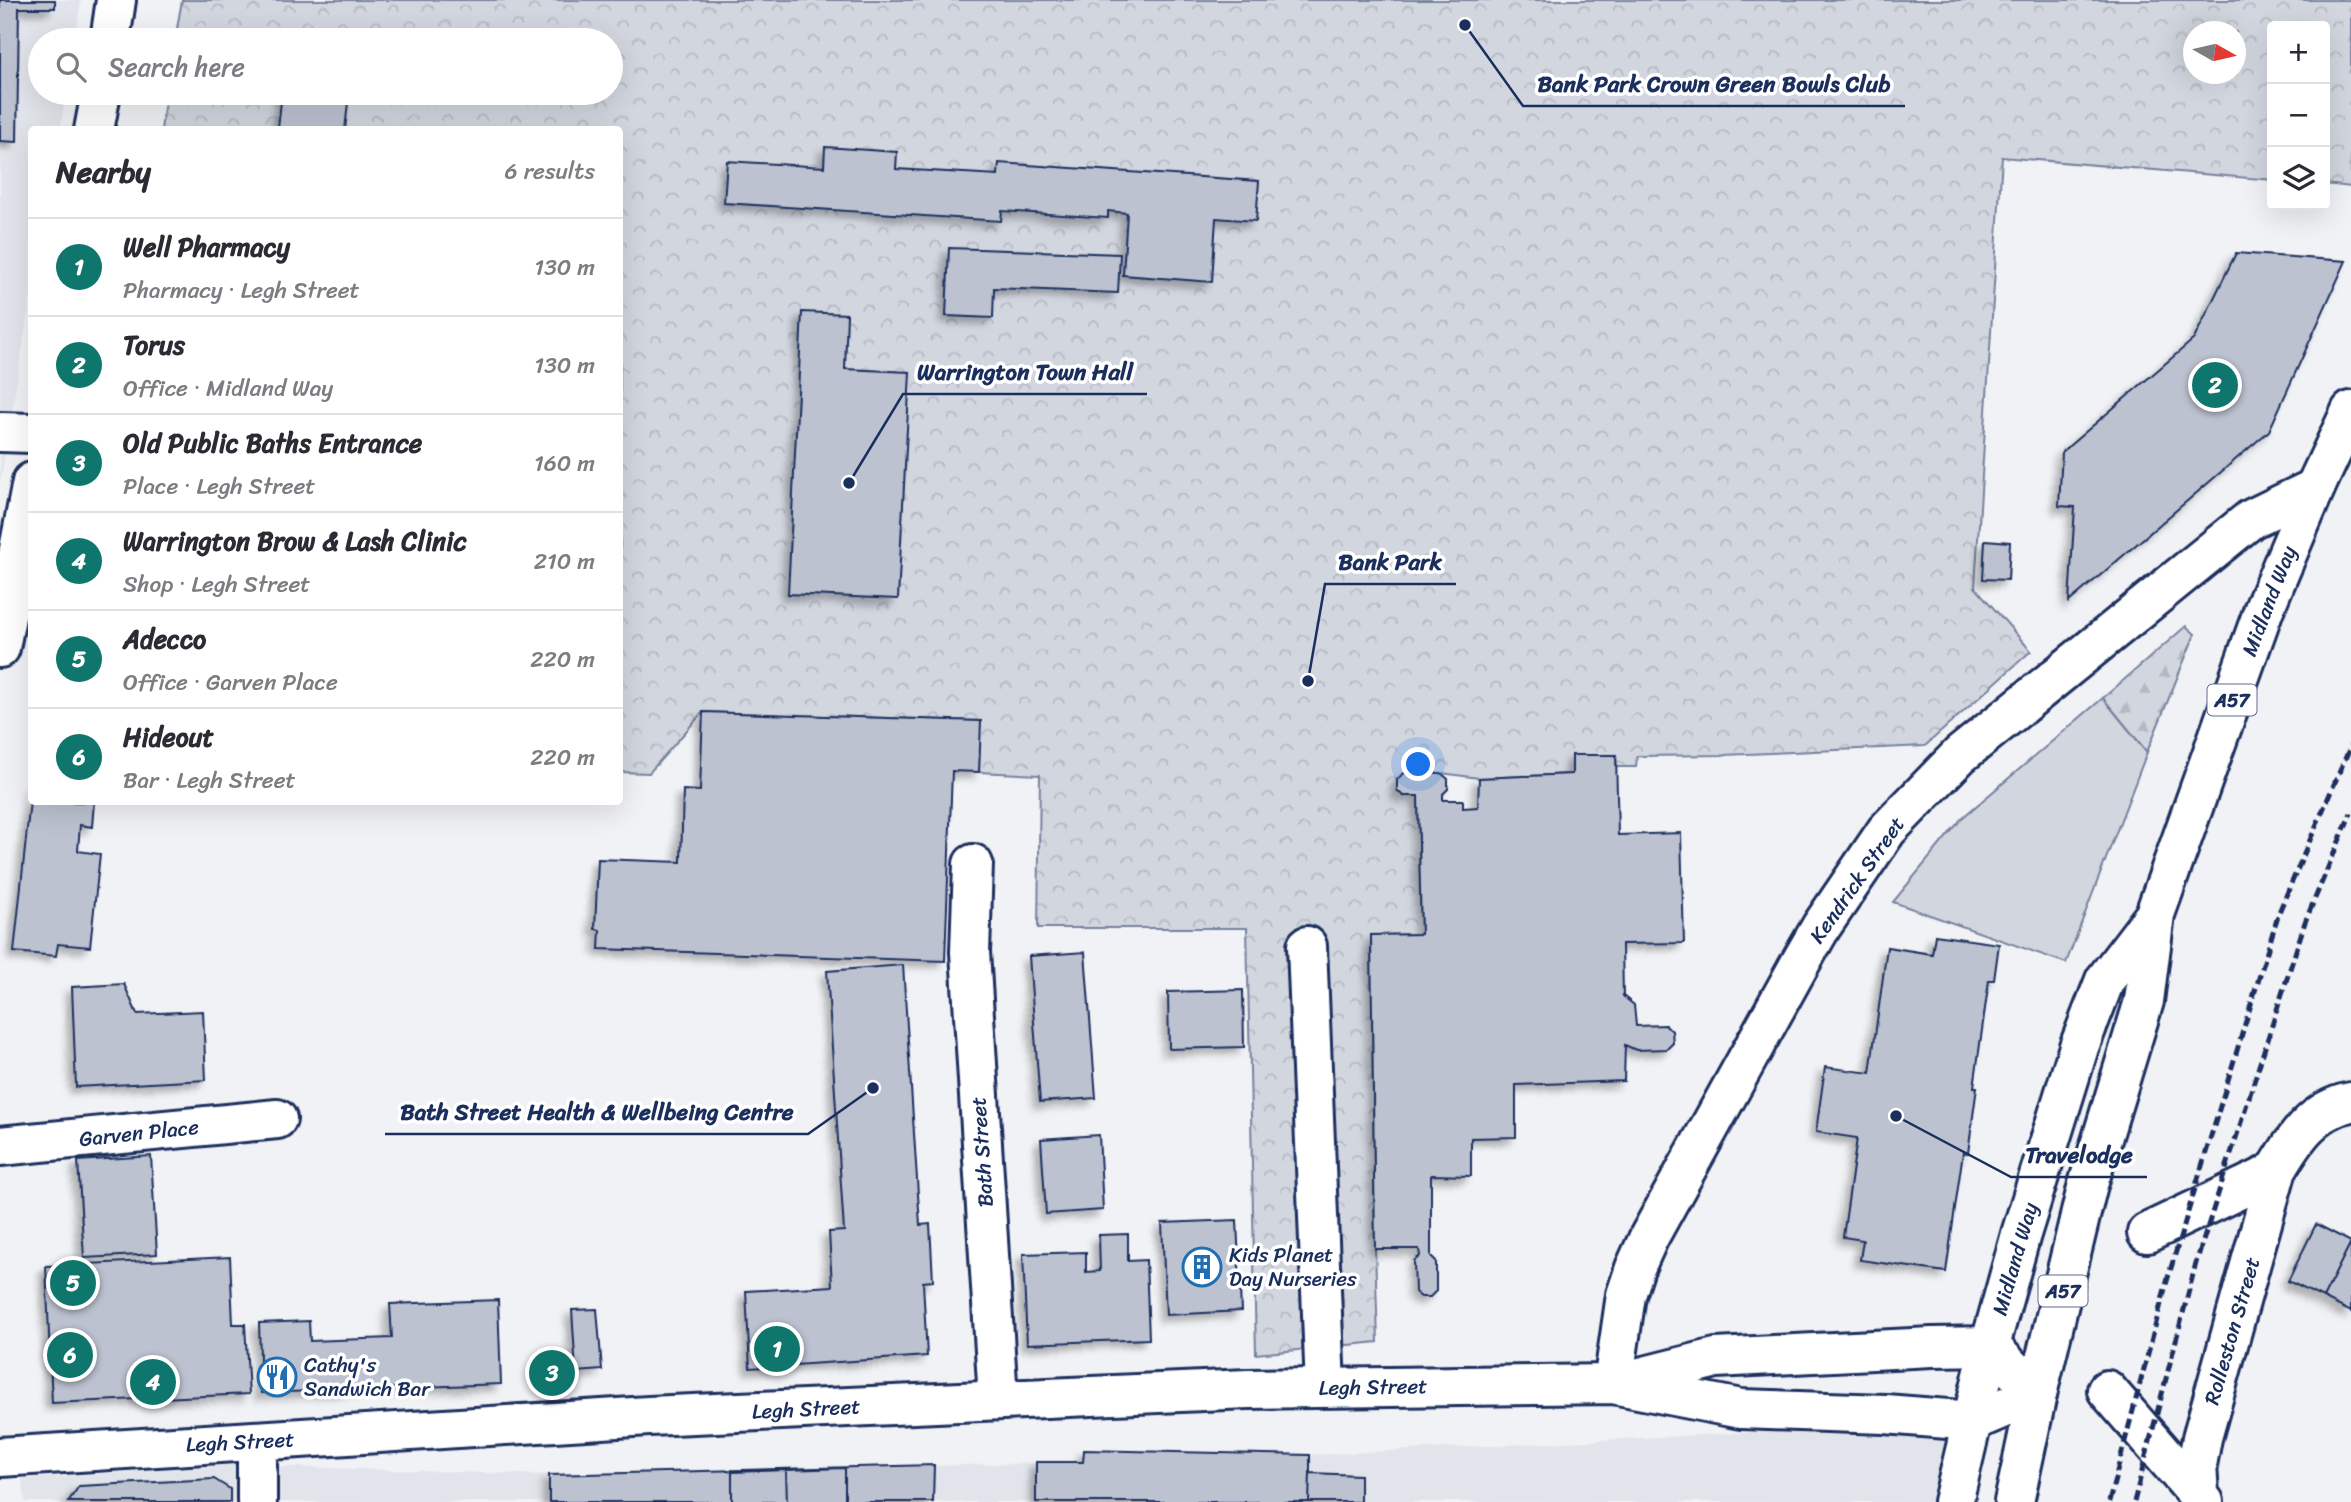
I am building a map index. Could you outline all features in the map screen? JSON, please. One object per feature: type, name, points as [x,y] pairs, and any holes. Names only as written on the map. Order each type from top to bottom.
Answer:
[{"type":"main road","points":[[112,28],[116,0]]},
{"type":"main road","points":[[95,126],[99,105]]},
{"type":"main road","name":"Midland Way","points":[[2014,1502],[2087,1188],[2144,1001],[2155,914],[2264,609],[2351,411]]},
{"type":"main road","points":[[0,432],[28,433]]},
{"type":"main road","name":"Kendrick Street","points":[[1613,1384],[1626,1295],[1650,1237],[1801,960],[1887,830],[1960,755],[2251,519],[2315,488]]},
{"type":"main road","points":[[0,649],[28,503]]},
{"type":"main road","name":"Bath Street","points":[[972,864],[987,906],[971,965],[998,1399]]},
{"type":"main road","name":"Midland Way","points":[[1953,1502],[1990,1346],[2021,1234],[2079,1048],[2105,980],[2155,914]]},
{"type":"main road","points":[[1307,946],[1325,1388]]},
{"type":"main road","name":"Rolleston Street","points":[[2201,1499],[2197,1465],[2202,1438],[2277,1168],[2294,1139],[2307,1125],[2324,1112],[2351,1102]]},
{"type":"main road","name":"Garven Place","points":[[0,1146],[277,1119]]},
{"type":"main road","name":"Rolleston Street","points":[[2147,1233],[2261,1179],[2277,1168]]},
{"type":"main road","points":[[1990,1346],[2037,1394]]},
{"type":"main road","name":"Legh Street","points":[[1613,1384],[1716,1358],[1990,1346]]},
{"type":"main road","name":"Legh Street","points":[[0,1457],[649,1416],[998,1399],[1325,1388],[1613,1384],[1741,1409],[1885,1413],[1973,1421],[2037,1394]]},
{"type":"main road","points":[[2107,1390],[2201,1499]]},
{"type":"main road","points":[[257,1441],[257,1502]]},
{"type":"shaded area","points":[[0,0],[81,0],[77,28],[28,28],[28,105],[64,105],[60,126],[28,126],[28,313],[0,484]]},
{"type":"shaded area","points":[[1953,1422],[1941,1502],[25,1502],[22,1479],[234,1465],[549,1475],[1083,1462],[1084,1450],[1310,1455]]},
{"type":"green space","points":[[182,0],[2351,0],[2351,187],[2330,185],[2330,21],[2267,21],[2267,180],[2002,157],[1975,587],[2031,651],[1925,746],[1637,756],[1636,767],[1617,767],[1616,755],[1572,755],[1572,774],[1479,778],[1441,773],[1418,796],[1421,934],[1371,936],[1378,1342],[1256,1354],[1247,928],[1038,928],[1040,775],[979,772],[980,721],[703,712],[649,773],[623,772],[623,126],[162,126],[164,105],[623,105],[623,28],[177,28]]},
{"type":"green space","points":[[2186,626],[2195,634],[2147,752],[2103,698]]},
{"type":"green space","points":[[2103,698],[2147,752],[2066,963],[1893,902],[1962,818]]},
{"type":"building","points":[[0,0],[55,0],[55,8],[19,8],[17,142],[0,141]]},
{"type":"building","points":[[281,105],[348,105],[345,126],[278,126]]},
{"type":"building","points":[[825,147],[897,152],[896,169],[998,175],[999,163],[1259,181],[1256,221],[1216,218],[1212,282],[1123,275],[1127,213],[1108,211],[1108,218],[1002,211],[1001,221],[724,203],[727,161],[824,167]]},
{"type":"building","points":[[949,248],[1120,254],[1118,293],[994,288],[993,318],[946,316]]},
{"type":"building","points":[[2236,253],[2346,261],[2269,431],[2069,602],[2075,507],[2059,506],[2062,452],[2194,339]]},
{"type":"building","points":[[802,312],[847,314],[845,369],[910,372],[898,599],[788,594]]},
{"type":"building","points":[[1985,540],[2010,542],[2008,580],[1983,579]]},
{"type":"building","points":[[703,712],[981,721],[979,772],[952,771],[945,961],[599,949],[600,930],[595,929],[598,859],[681,862],[683,790],[700,791]]},
{"type":"building","points":[[1572,755],[1616,755],[1618,835],[1681,833],[1684,943],[1622,944],[1623,996],[1634,1005],[1636,1026],[1666,1025],[1672,1031],[1673,1043],[1667,1049],[1636,1050],[1625,1045],[1624,1081],[1516,1085],[1516,1137],[1471,1138],[1471,1176],[1431,1175],[1431,1256],[1436,1261],[1436,1291],[1430,1297],[1421,1297],[1415,1292],[1414,1261],[1420,1256],[1419,1249],[1375,1249],[1371,935],[1421,934],[1418,796],[1403,796],[1397,790],[1397,780],[1403,773],[1441,773],[1448,779],[1448,789],[1443,794],[1443,800],[1463,800],[1463,808],[1478,807],[1479,778],[1572,774]]},
{"type":"building","points":[[30,805],[94,805],[92,827],[80,825],[78,851],[100,854],[90,947],[58,944],[56,956],[14,952]]},
{"type":"building","points":[[1935,935],[1999,944],[1994,980],[1989,980],[1968,1153],[1963,1152],[1946,1272],[1860,1260],[1863,1240],[1843,1237],[1857,1138],[1816,1132],[1825,1067],[1870,1073],[1887,947],[1932,954]]},
{"type":"building","points":[[1085,952],[1096,1098],[1040,1102],[1029,956]]},
{"type":"building","points":[[903,965],[920,1225],[930,1224],[933,1281],[923,1282],[927,1356],[750,1368],[746,1291],[832,1286],[829,1232],[844,1231],[827,971]]},
{"type":"building","points":[[124,984],[137,1014],[203,1011],[206,1080],[76,1087],[72,987]]},
{"type":"building","points":[[1243,990],[1244,1047],[1169,1049],[1168,992]]},
{"type":"building","points":[[1099,1135],[1103,1210],[1046,1214],[1041,1139]]},
{"type":"building","points":[[151,1156],[157,1254],[84,1258],[78,1161]]},
{"type":"building","name":"Kids Planet Day Nurseries","points":[[1237,1220],[1241,1311],[1166,1315],[1162,1223]]},
{"type":"building","points":[[2316,1224],[2351,1242],[2323,1298],[2288,1281]]},
{"type":"building","points":[[1128,1234],[1128,1261],[1146,1260],[1149,1339],[1027,1344],[1023,1254],[1086,1252],[1086,1272],[1100,1271],[1099,1235]]},
{"type":"building","points":[[2351,1242],[2351,1312],[2323,1298]]},
{"type":"building","points":[[230,1257],[233,1324],[245,1324],[249,1394],[52,1403],[46,1266]]},
{"type":"building","points":[[498,1300],[501,1384],[261,1393],[259,1323],[309,1321],[310,1341],[392,1338],[390,1304]]},
{"type":"building","points":[[597,1309],[602,1370],[576,1372],[572,1310]]},
{"type":"building","points":[[1084,1450],[1310,1455],[1310,1473],[1360,1475],[1360,1502],[1036,1502],[1036,1462],[1083,1462]]},
{"type":"building","points":[[934,1465],[933,1502],[549,1502],[549,1475]]},
{"type":"building","points":[[845,1468],[845,1502],[787,1502],[786,1470]]},
{"type":"building","points":[[786,1470],[787,1502],[732,1502],[732,1472]]},
{"type":"building","points":[[1310,1473],[1360,1475],[1360,1502],[1309,1502]]},
{"type":"building","points":[[214,1479],[230,1489],[230,1502],[68,1502],[79,1486]]},
{"type":"railway","points":[[2109,1502],[2167,1281],[2279,912],[2351,745]]},
{"type":"railway","points":[[2134,1502],[2196,1263],[2305,922],[2351,813]]},
{"type":"place","name":"Bank Park Crown Green Bowls Club","points":[[1465,25]]},
{"type":"place","name":"Torus","points":[[2215,385]]},
{"type":"place","name":"Warrington Town Hall","points":[[849,483]]},
{"type":"place","name":"Bank Park","points":[[1308,681]]},
{"type":"place","name":"Bath Street Health & Wellbeing Centre","points":[[873,1088]]},
{"type":"place","name":"Travelodge","points":[[1896,1116]]},
{"type":"place","name":"Kids Planet Day Nurseries","points":[[1202,1267]]},
{"type":"place","name":"Adecco","points":[[73,1283]]},
{"type":"place","name":"Well Pharmacy","points":[[777,1349]]},
{"type":"place","name":"Hideout","points":[[70,1355]]},
{"type":"place","name":"Old Public Baths Entrance","points":[[552,1373]]},
{"type":"place","name":"Cathy's Sandwich Bar","points":[[277,1377]]},
{"type":"place","name":"Warrington Brow & Lash Clinic","points":[[153,1382]]}]
